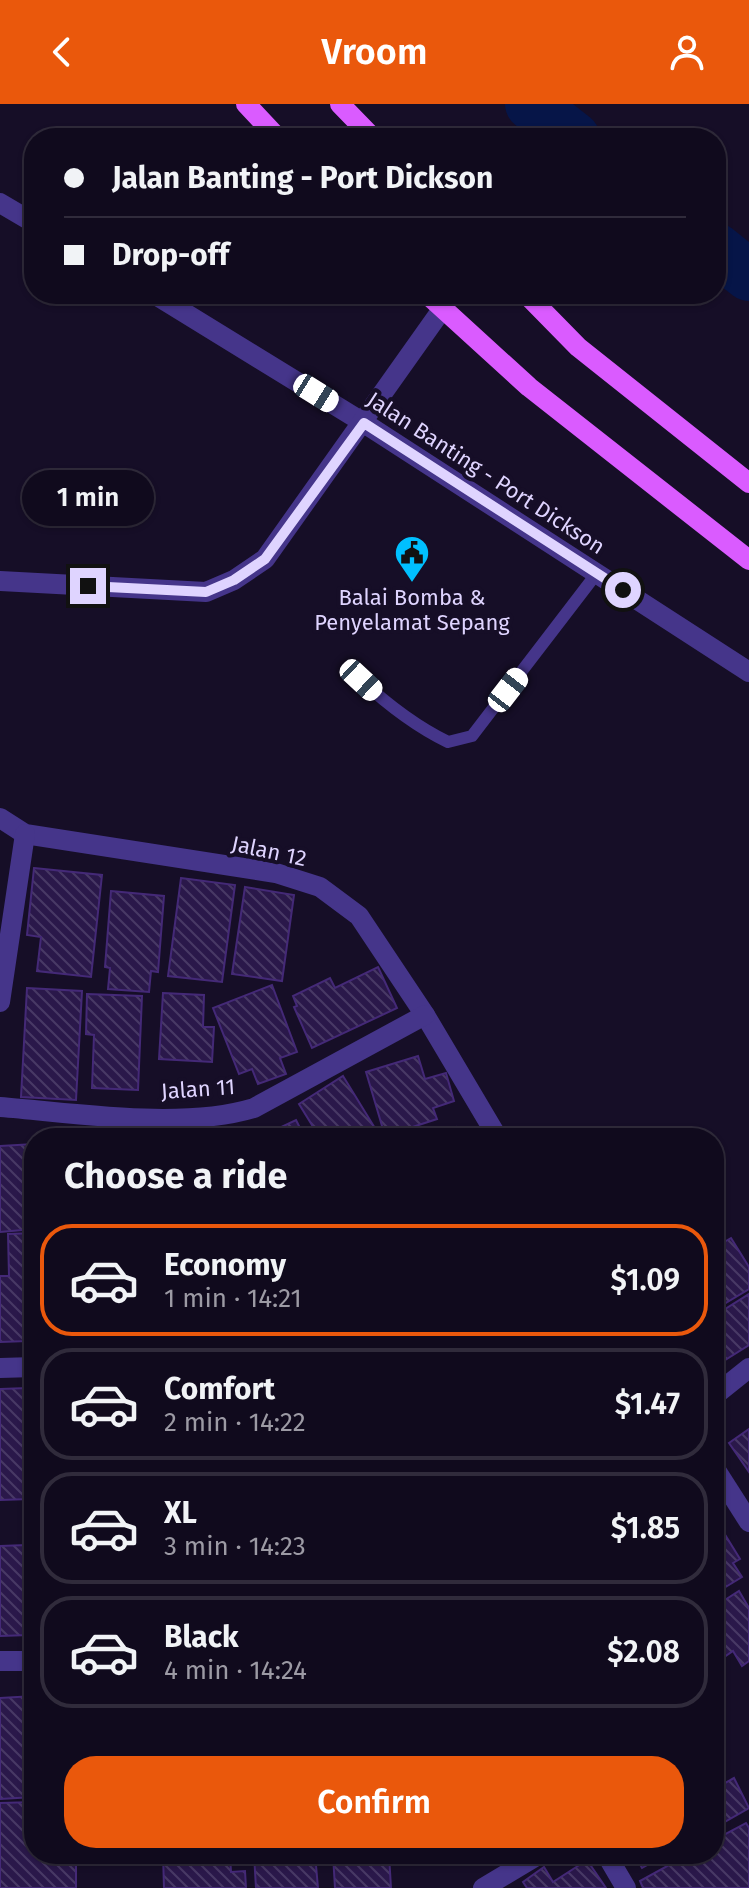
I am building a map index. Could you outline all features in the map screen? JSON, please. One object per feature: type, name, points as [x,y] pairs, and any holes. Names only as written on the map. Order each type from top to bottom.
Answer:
[{"type":"main road","points":[[246,104],[269,128]]},
{"type":"main road","points":[[340,104],[363,128]]},
{"type":"main road","points":[[438,304],[529,387],[749,560]]},
{"type":"main road","points":[[536,304],[578,347],[749,483]]},
{"type":"street","points":[[0,203],[24,217]]},
{"type":"street","name":"Jalan Banting - Port Dickson","points":[[170,304],[364,423],[749,672]]},
{"type":"street","points":[[0,581],[206,592],[234,580],[265,559],[443,308]]},
{"type":"street","name":"Jalan 12","points":[[0,818],[25,834],[276,873],[320,887],[359,916],[425,1015],[492,1128]]},
{"type":"street","points":[[0,1002],[25,834]]},
{"type":"street","name":"Jalan 11","points":[[0,1107],[137,1117],[227,1116],[254,1108],[425,1015]]},
{"type":"street","points":[[0,1368],[24,1367]]},
{"type":"street","points":[[724,1388],[749,1368]]},
{"type":"street","points":[[724,1483],[749,1522]]},
{"type":"street","points":[[0,1661],[24,1661]]},
{"type":"street","points":[[483,1888],[523,1864]]},
{"type":"street","points":[[612,1864],[626,1888]]},
{"type":"lane","points":[[361,680],[391,708],[425,731],[448,742],[472,736],[597,573]]},
{"type":"building","points":[[34,868],[102,875],[91,977],[37,971],[41,937],[27,935]]},
{"type":"building","points":[[181,878],[235,885],[222,982],[168,976]]},
{"type":"building","points":[[245,887],[294,895],[282,981],[232,974]]},
{"type":"building","points":[[111,891],[164,896],[158,972],[151,971],[149,992],[108,989],[110,968],[105,967]]},
{"type":"building","points":[[378,967],[397,1008],[312,1048],[294,1007],[297,1006],[293,996],[330,978],[335,988]]},
{"type":"building","points":[[272,985],[297,1052],[280,1058],[286,1074],[258,1084],[252,1069],[239,1074],[213,1008]]},
{"type":"building","points":[[27,988],[82,991],[76,1100],[21,1097]]},
{"type":"building","points":[[163,993],[204,995],[203,1027],[214,1027],[212,1062],[159,1059]]},
{"type":"building","points":[[87,994],[142,996],[138,1090],[92,1088],[94,1035],[86,1034]]},
{"type":"building","points":[[418,1056],[425,1079],[446,1073],[454,1101],[433,1108],[437,1119],[409,1128],[383,1128],[366,1072]]},
{"type":"building","points":[[343,1076],[375,1128],[314,1128],[299,1104]]},
{"type":"building","points":[[296,1120],[300,1128],[279,1128]]},
{"type":"building","points":[[24,1145],[24,1230],[0,1232],[0,1146]]},
{"type":"building","points":[[24,1233],[24,1341],[0,1342],[0,1276],[9,1276],[8,1234]]},
{"type":"building","points":[[731,1238],[749,1267],[749,1289],[724,1304],[724,1242]]},
{"type":"building","points":[[749,1294],[749,1345],[724,1361],[724,1310]]},
{"type":"building","points":[[24,1388],[24,1499],[0,1500],[0,1389]]},
{"type":"building","points":[[749,1429],[749,1472],[729,1443]]},
{"type":"building","points":[[724,1533],[740,1559],[733,1563],[742,1577],[724,1588]]},
{"type":"building","points":[[24,1545],[24,1635],[0,1636],[0,1546]]},
{"type":"building","points":[[739,1591],[749,1608],[749,1661],[742,1666],[733,1651],[724,1657],[724,1601]]},
{"type":"building","points":[[24,1697],[24,1798],[0,1799],[0,1698]]},
{"type":"building","points":[[734,1778],[749,1808],[724,1822],[724,1784]]},
{"type":"building","points":[[24,1802],[24,1864],[76,1864],[76,1888],[0,1888],[0,1803]]},
{"type":"building","points":[[746,1823],[749,1828],[749,1888],[643,1888],[640,1881],[671,1864],[724,1864],[724,1835]]},
{"type":"building","points":[[163,1864],[231,1864],[231,1872],[245,1871],[246,1888],[164,1888]]},
{"type":"building","points":[[255,1864],[316,1864],[318,1888],[256,1888]]},
{"type":"building","points":[[334,1864],[390,1864],[391,1888],[335,1888]]},
{"type":"building","points":[[581,1864],[590,1864],[606,1888],[527,1888],[523,1882],[544,1867],[553,1882]]},
{"type":"waterway","points":[[531,104],[561,128]]},
{"type":"waterway","points":[[726,257],[749,275]]},
{"type":"place","name":"Balai Bomba & Penyelamat Sepang","points":[[412,584]]},
{"type":"route","points":[[88,586],[206,592],[234,580],[265,559],[364,423],[623,590]]}]
